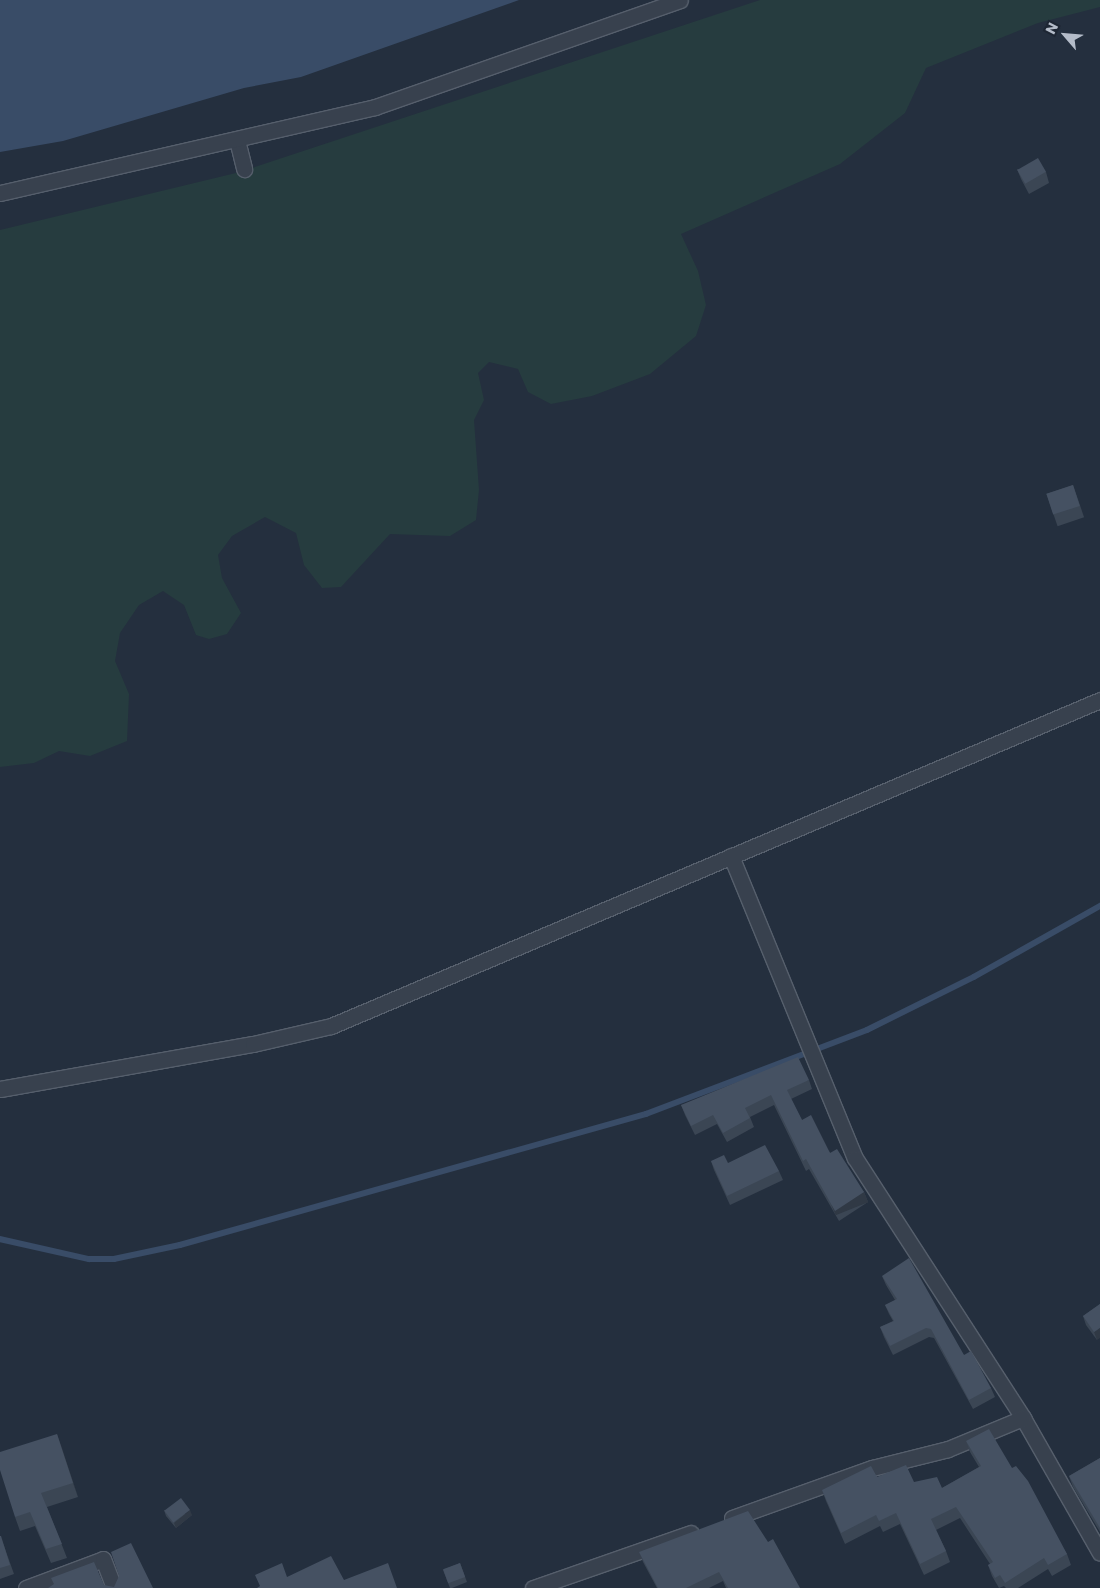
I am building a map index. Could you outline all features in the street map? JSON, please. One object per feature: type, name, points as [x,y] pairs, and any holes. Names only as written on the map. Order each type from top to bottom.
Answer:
[{"type":"street","points":[[0,194],[375,107],[680,0]]},
{"type":"street","points":[[237,140],[244,169]]},
{"type":"street","points":[[0,1089],[253,1044],[331,1026],[1100,700]]},
{"type":"street","points":[[731,856],[855,1158],[1023,1418],[1100,1553]]},
{"type":"street","points":[[533,1588],[872,1468],[948,1449],[1023,1418]]},
{"type":"street","points":[[26,1588],[103,1560],[114,1588]]},
{"type":"green space","points":[[760,0],[1100,0],[1100,7],[1038,23],[926,68],[905,113],[840,164],[681,234],[698,271],[706,305],[696,336],[650,374],[592,396],[551,404],[528,392],[518,369],[489,362],[478,373],[484,400],[474,420],[479,490],[476,520],[450,536],[390,534],[341,587],[322,588],[304,565],[296,533],[265,517],[232,536],[218,555],[222,578],[241,613],[227,634],[209,639],[196,635],[184,605],[163,591],[139,605],[120,633],[115,661],[129,694],[127,741],[90,756],[59,751],[34,763],[0,767],[0,230],[240,172]]},
{"type":"water","points":[[0,0],[519,0],[301,77],[244,88],[63,141],[0,152]]},
{"type":"building","points":[[1038,158],[1046,172],[1025,184],[1017,170]]},
{"type":"building","points":[[1073,485],[1080,506],[1053,515],[1046,494]]},
{"type":"building","points":[[798,1057],[809,1080],[787,1090],[802,1120],[811,1115],[830,1153],[837,1149],[864,1192],[835,1211],[806,1159],[803,1161],[771,1095],[745,1108],[750,1118],[723,1133],[713,1115],[691,1126],[681,1105]]},
{"type":"building","points":[[765,1145],[779,1171],[727,1196],[711,1161],[724,1155],[728,1163]]},
{"type":"building","points":[[909,1258],[964,1355],[971,1351],[991,1388],[969,1400],[931,1329],[926,1328],[890,1346],[880,1327],[894,1321],[885,1305],[897,1299],[882,1276]]},
{"type":"building","points":[[1100,1304],[1100,1328],[1094,1332],[1083,1316]]},
{"type":"building","points":[[989,1429],[1012,1468],[1016,1466],[1028,1481],[1067,1554],[1048,1565],[1044,1558],[1005,1583],[1000,1575],[995,1578],[988,1565],[993,1562],[956,1507],[931,1519],[946,1551],[920,1564],[896,1513],[879,1521],[876,1515],[841,1533],[822,1490],[871,1466],[877,1477],[906,1465],[914,1482],[937,1477],[942,1488],[981,1466],[966,1441]]},
{"type":"building","points":[[57,1434],[73,1483],[41,1493],[62,1544],[46,1549],[30,1512],[15,1517],[0,1470],[0,1452]]},
{"type":"building","points":[[1100,1458],[1100,1528],[1069,1476]]},
{"type":"building","points":[[181,1498],[190,1510],[173,1523],[164,1511]]},
{"type":"building","points":[[748,1511],[768,1542],[773,1539],[800,1588],[728,1588],[719,1572],[686,1588],[658,1588],[639,1552]]},
{"type":"building","points":[[0,1536],[10,1565],[0,1568]]},
{"type":"building","points":[[131,1543],[153,1588],[48,1588],[54,1584],[51,1578],[94,1562],[104,1585],[114,1587],[119,1576],[111,1552]]},
{"type":"building","points":[[331,1556],[344,1580],[388,1563],[397,1588],[257,1588],[260,1586],[255,1575],[282,1563],[287,1577]]},
{"type":"building","points":[[460,1563],[465,1577],[448,1583],[443,1569]]},
{"type":"waterway","points":[[0,1239],[89,1259],[114,1259],[180,1245],[646,1114],[867,1030],[974,977],[1100,906]]}]
